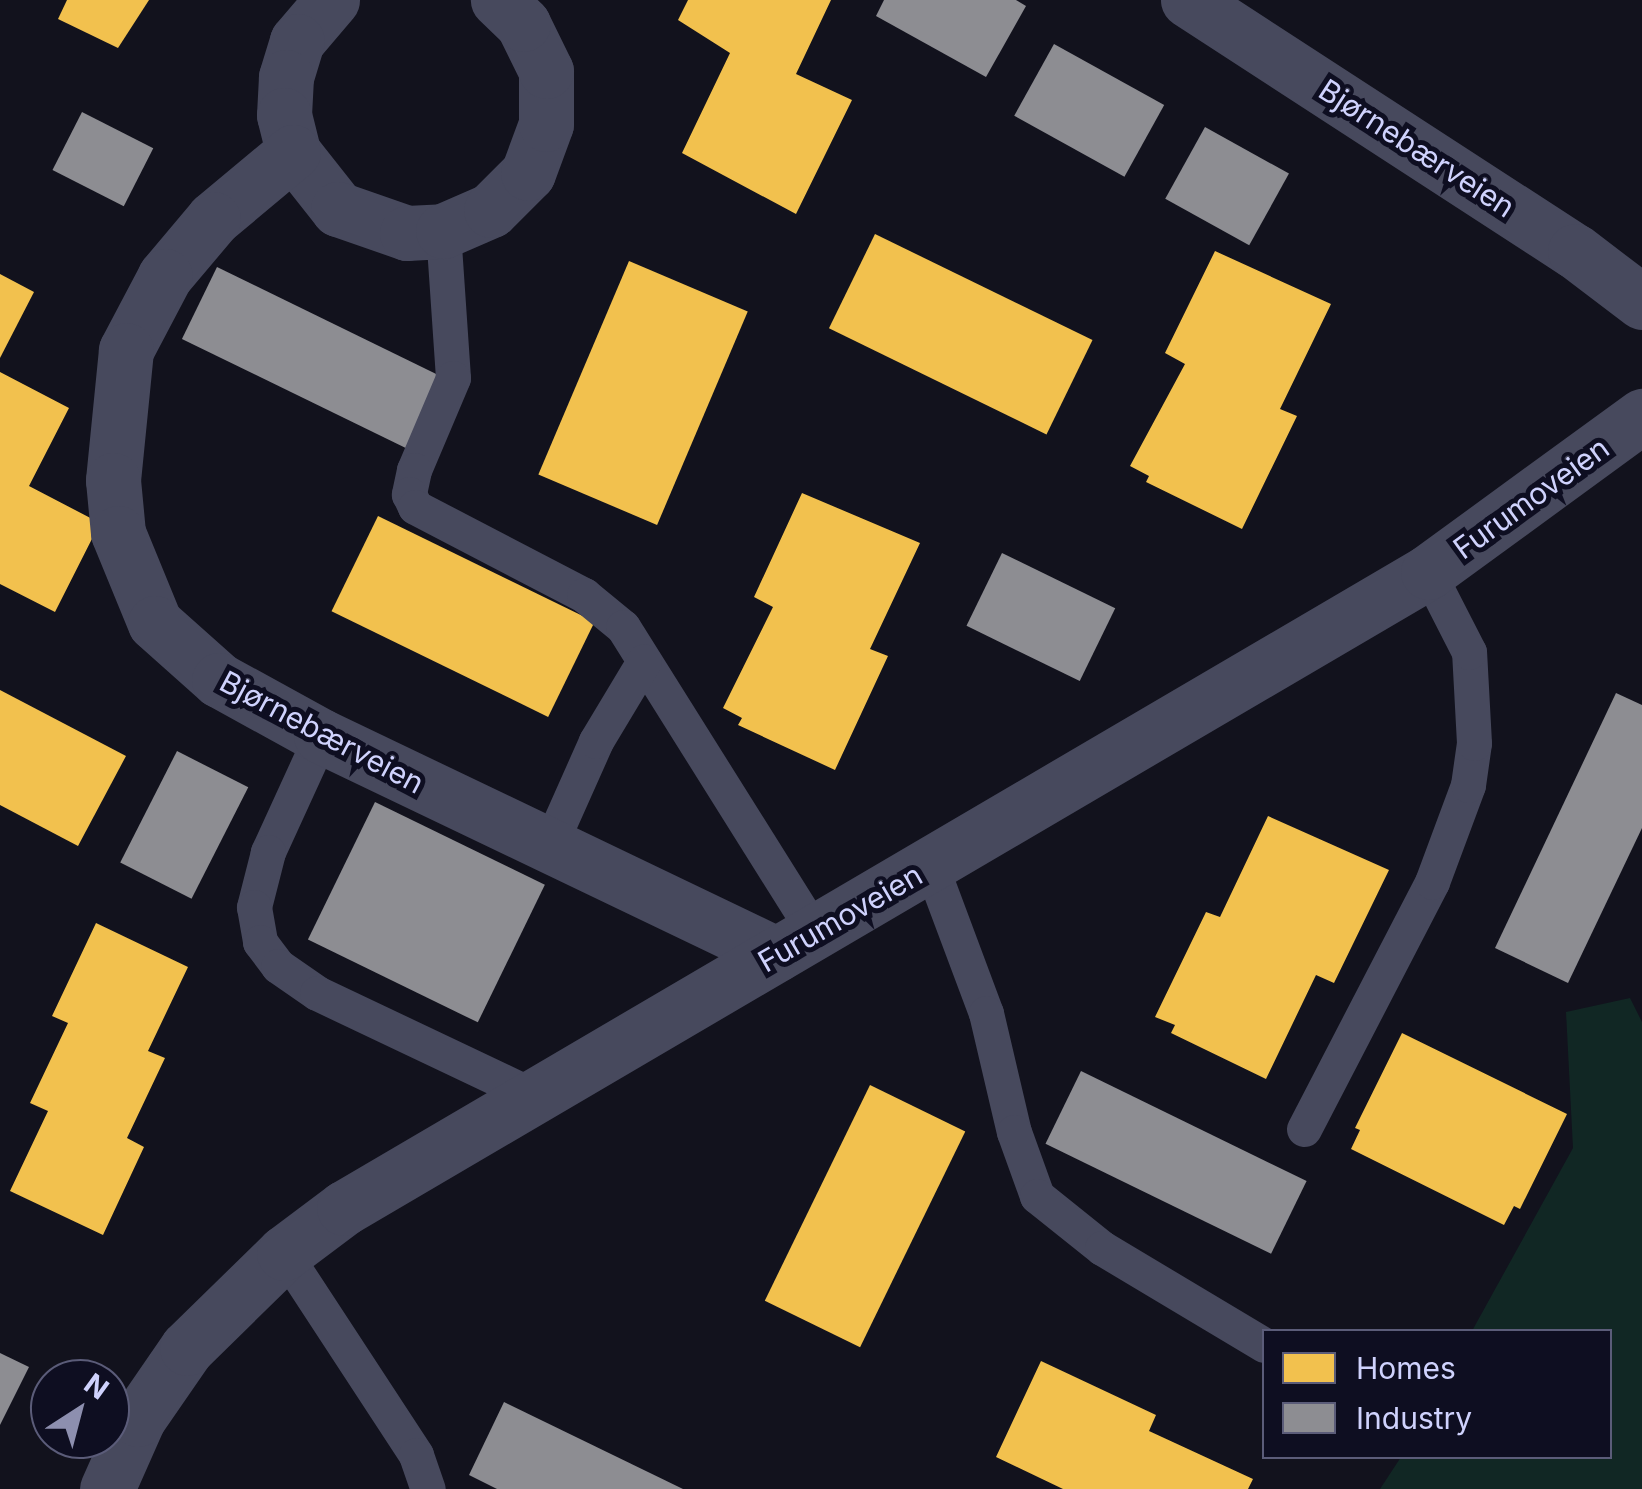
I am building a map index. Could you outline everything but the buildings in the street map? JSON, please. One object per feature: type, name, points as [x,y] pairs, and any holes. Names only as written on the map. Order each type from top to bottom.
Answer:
[{"type":"street","points":[[332,0],[298,41],[286,77],[284,115],[294,152],[338,208],[371,226],[443,231],[491,210],[528,173],[546,124],[546,71],[523,24],[498,0]]},
{"type":"street","name":"Bjørnebærveien","points":[[1188,0],[1575,251],[1642,302]]},
{"type":"street","name":"Bjørnebærveien","points":[[294,152],[214,219],[165,276],[137,324],[120,381],[114,480],[129,572],[154,624],[220,680],[321,736],[548,849],[795,943]]},
{"type":"street","name":"Furumoveien","points":[[107,1489],[138,1419],[187,1348],[284,1253],[344,1208],[1428,572],[1642,416]]},
{"type":"lane","points":[[443,231],[453,378],[414,470],[408,494],[414,507],[602,606],[644,661],[795,943]]},
{"type":"lane","points":[[1304,1129],[1432,882],[1468,785],[1474,743],[1469,652],[1428,572]]},
{"type":"lane","points":[[548,849],[596,741],[644,661]]},
{"type":"lane","points":[[321,736],[268,852],[254,907],[260,942],[278,966],[318,993],[534,1096]]},
{"type":"lane","points":[[930,866],[986,1013],[1014,1132],[1037,1196],[1102,1248],[1262,1344]]},
{"type":"lane","points":[[284,1253],[416,1455],[428,1489]]},
{"type":"green space","points":[[1630,998],[1642,1022],[1642,1489],[1380,1489],[1400,1459],[1612,1459],[1612,1329],[1473,1329],[1573,1148],[1566,1012]]}]
